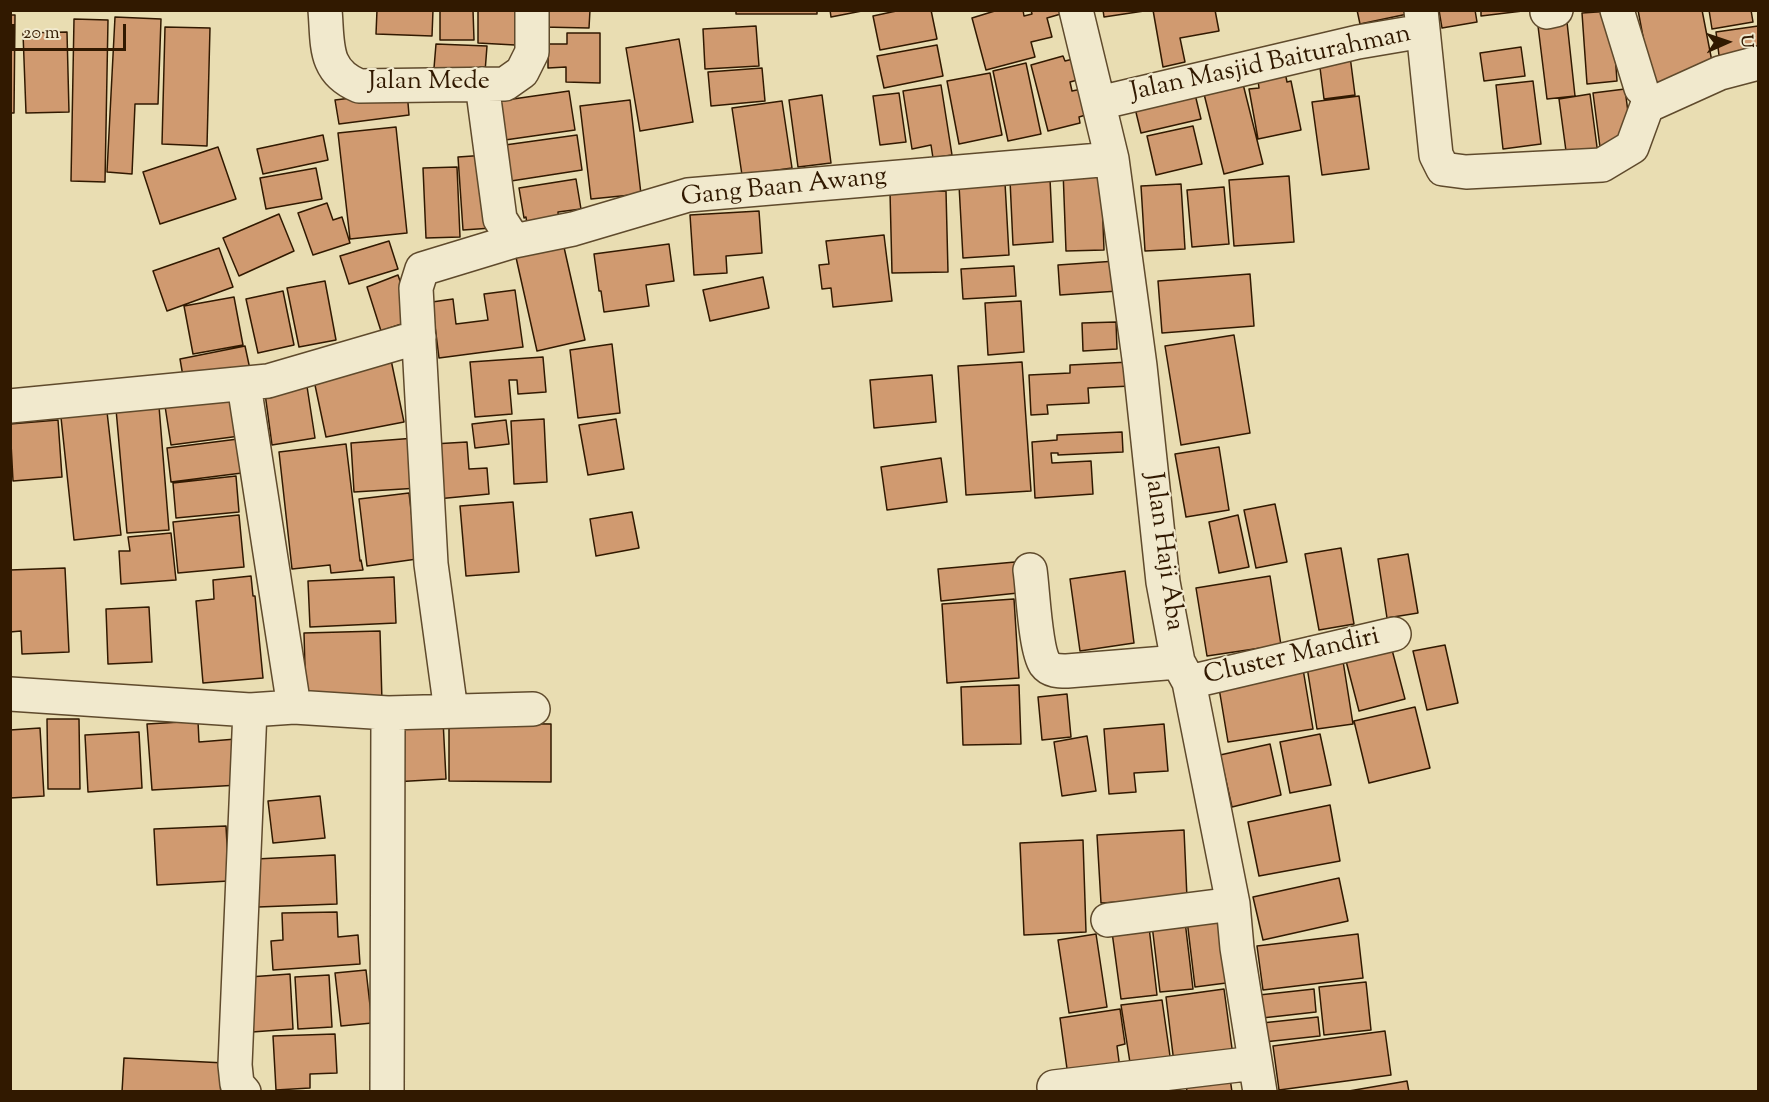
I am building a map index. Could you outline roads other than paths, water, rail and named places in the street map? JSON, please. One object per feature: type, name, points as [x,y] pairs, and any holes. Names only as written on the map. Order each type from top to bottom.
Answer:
[{"type":"street","name":"Jalan Mede","points":[[325,10],[330,61],[343,80],[358,86],[505,84],[522,72],[532,52],[532,10]]},
{"type":"street","name":"Jalan Haji Aba","points":[[1076,10],[1112,159],[1140,366],[1162,570],[1233,904],[1237,948],[1258,1077]]},
{"type":"street","points":[[1617,10],[1641,88]]},
{"type":"street","points":[[1422,21],[1436,155],[1443,168],[1466,172],[1602,165],[1632,147],[1647,106],[1720,73],[1758,63]]},
{"type":"street","name":"Jalan Masjid Baiturahman","points":[[1099,103],[1358,42],[1422,21]]},
{"type":"street","points":[[482,84],[500,219],[514,241]]},
{"type":"street","name":"Gang Baan Awang","points":[[419,337],[416,288],[422,269],[514,241],[573,229],[688,195],[1112,159]]},
{"type":"street","points":[[10,406],[268,381],[419,337],[431,564],[451,711]]},
{"type":"street","points":[[244,385],[294,707]]},
{"type":"street","name":"Cluster Mandiri","points":[[1030,570],[1040,650],[1046,665],[1056,671],[1184,672],[1394,634]]},
{"type":"street","points":[[10,694],[250,710],[294,707],[388,713],[533,709]]},
{"type":"street","points":[[244,1092],[237,1084],[235,1065],[250,710]]},
{"type":"street","points":[[387,1092],[388,713]]},
{"type":"street","points":[[1108,920],[1233,904]]},
{"type":"street","points":[[1054,1087],[1258,1077]]}]
